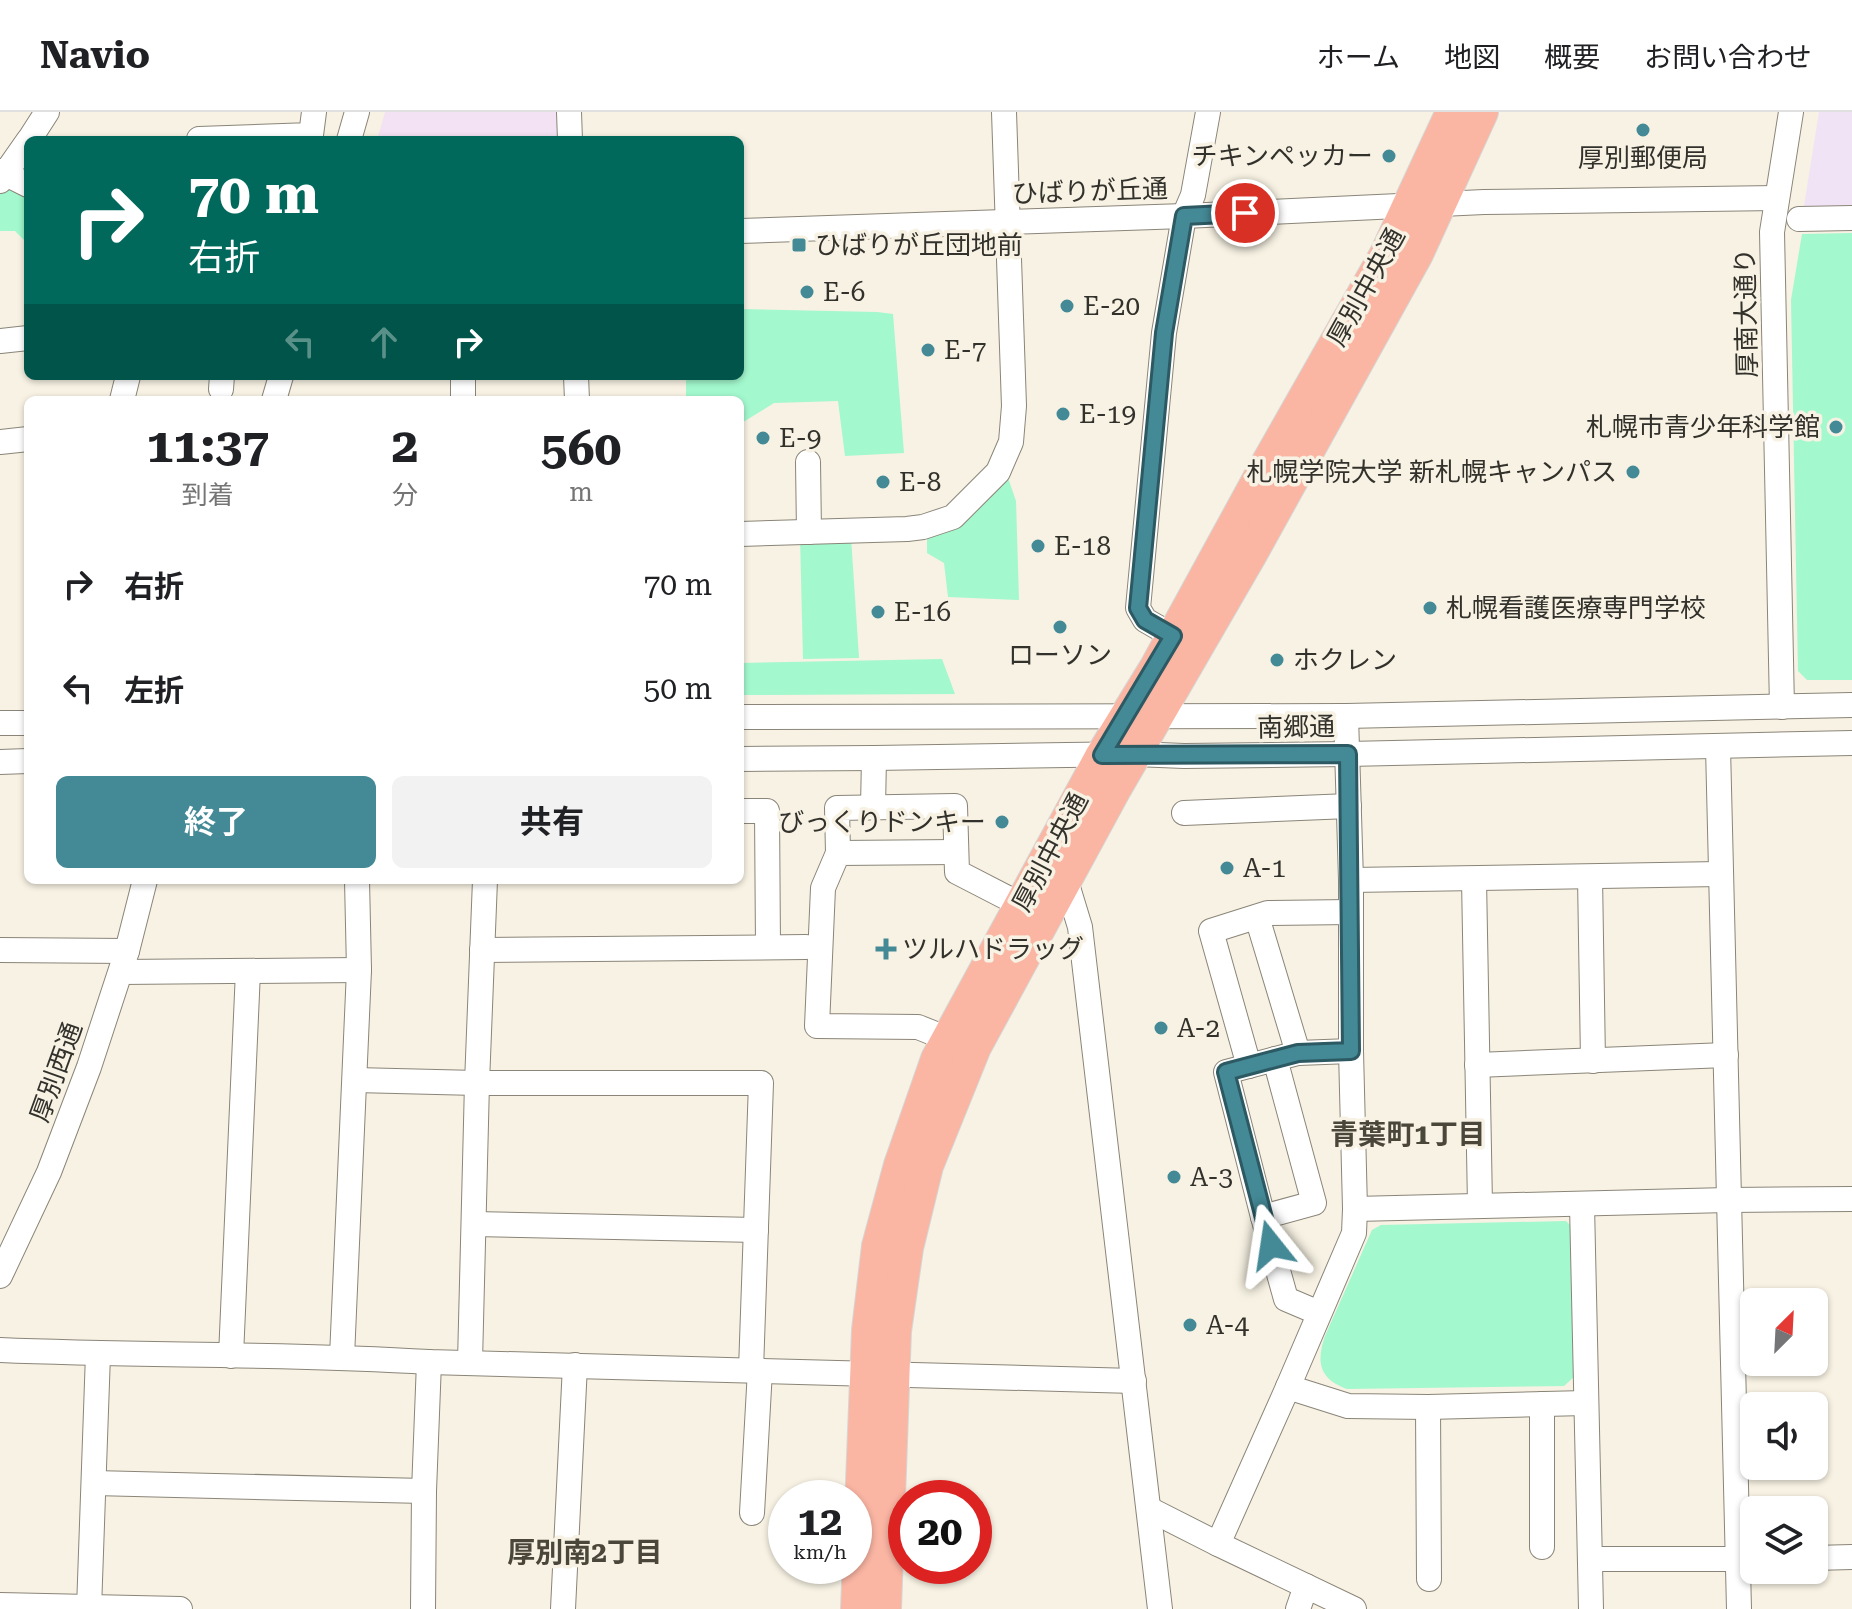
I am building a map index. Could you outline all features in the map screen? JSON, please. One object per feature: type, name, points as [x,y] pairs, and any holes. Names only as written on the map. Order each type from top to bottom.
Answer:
[{"type":"main road","name":"厚別中央通","points":[[857,1609],[879,1375],[895,1331],[907,1248],[927,1166],[975,1047],[1135,754],[1251,554],[1417,254],[1425,205],[1452,112]]},
{"type":"main road","name":"厚別中央通","points":[[885,1609],[879,1375],[868,1330],[878,1246],[900,1165],[937,1059],[1123,717],[1156,667],[1386,254],[1425,205],[1482,112]]},
{"type":"street","points":[[31,136],[47,112]]},
{"type":"street","points":[[283,136],[311,135],[314,112]]},
{"type":"street","points":[[350,136],[357,112]]},
{"type":"street","points":[[569,112],[570,136]]},
{"type":"street","points":[[744,534],[907,529],[933,524],[953,517],[998,472],[1011,442],[1014,406],[1004,112]]},
{"type":"street","points":[[1173,636],[1145,620],[1138,608],[1164,333],[1184,216],[1197,178],[1208,112]]},
{"type":"street","name":"厚南大通り","points":[[1782,707],[1772,232],[1791,112]]},
{"type":"street","points":[[24,145],[1,175],[24,184]]},
{"type":"street","name":"ひばりが丘通","points":[[744,231],[1425,205],[1777,198]]},
{"type":"street","points":[[1799,219],[1852,218]]},
{"type":"street","points":[[0,341],[24,338]]},
{"type":"street","points":[[0,442],[24,439]]},
{"type":"street","points":[[808,462],[809,532]]},
{"type":"street","name":"南郷通","points":[[744,717],[1346,716],[1852,705]]},
{"type":"street","points":[[1218,1544],[1354,1233],[1351,880],[1346,716]]},
{"type":"street","points":[[0,723],[24,723]]},
{"type":"street","name":"南郷通","points":[[744,759],[1348,754],[1852,743]]},
{"type":"street","points":[[1718,747],[1728,1200],[1743,1496]]},
{"type":"street","points":[[873,807],[874,758]]},
{"type":"street","points":[[0,762],[24,761]]},
{"type":"street","points":[[948,1039],[918,1027],[817,1026],[823,888],[838,853],[837,808],[955,806],[957,872],[1021,905]]},
{"type":"street","points":[[1184,813],[1349,806]]},
{"type":"street","points":[[744,811],[767,811],[768,947]]},
{"type":"street","points":[[838,853],[956,852]]},
{"type":"street","points":[[1351,880],[1720,874]]},
{"type":"street","points":[[1590,877],[1593,1061]]},
{"type":"street","points":[[1474,879],[1480,1205]]},
{"type":"street","points":[[1066,881],[1080,927],[1160,1609]]},
{"type":"street","name":"厚別西通","points":[[0,1276],[49,1172],[89,1067],[124,962],[144,884]]},
{"type":"street","points":[[342,1357],[359,970],[357,884]]},
{"type":"street","points":[[470,1362],[485,884]]},
{"type":"street","points":[[1249,1066],[1211,931],[1268,913],[1351,912]]},
{"type":"street","points":[[1257,917],[1314,1203],[1263,1217]]},
{"type":"street","points":[[482,950],[806,947]]},
{"type":"street","points":[[0,950],[248,971],[359,970]]},
{"type":"street","points":[[231,1356],[248,971]]},
{"type":"street","points":[[1319,1313],[1286,1299],[1226,1072],[1287,1056],[1351,1051]]},
{"type":"street","points":[[1477,1065],[1726,1055]]},
{"type":"street","points":[[355,1080],[761,1083],[752,1513]]},
{"type":"street","points":[[1355,1209],[1852,1199]]},
{"type":"street","points":[[1582,1205],[1591,1609]]},
{"type":"street","points":[[474,1224],[756,1230]]},
{"type":"street","points":[[0,1350],[1134,1381]]},
{"type":"street","points":[[89,1608],[98,1354]]},
{"type":"street","points":[[423,1609],[429,1362]]},
{"type":"street","points":[[563,1609],[575,1365]]},
{"type":"street","points":[[1288,1387],[1348,1406],[1585,1403]]},
{"type":"street","points":[[1542,1404],[1542,1547]]},
{"type":"street","points":[[1428,1407],[1429,1579]]},
{"type":"street","points":[[94,1483],[424,1491]]},
{"type":"street","points":[[1149,1509],[1218,1544],[1302,1598],[1354,1609]]},
{"type":"street","points":[[1828,1558],[1852,1557]]},
{"type":"street","points":[[1590,1559],[1740,1559]]},
{"type":"street","points":[[1739,1609],[1742,1584]]},
{"type":"street","points":[[0,1605],[180,1609]]},
{"type":"shaded area","points":[[385,112],[558,112],[558,136],[378,136]]},
{"type":"shaded area","points":[[1819,112],[1852,112],[1852,210],[1803,212]]},
{"type":"green space","points":[[6,180],[24,187],[24,240],[15,231],[0,231],[0,189]]},
{"type":"green space","points":[[1852,233],[1852,680],[1807,680],[1798,671],[1791,300],[1802,234]]},
{"type":"green space","points":[[744,309],[893,314],[904,453],[845,456],[838,401],[774,403],[744,422],[744,396],[686,396],[686,380],[744,380]]},
{"type":"green space","points":[[1006,472],[1016,501],[1019,600],[948,597],[944,563],[927,553],[927,531]]},
{"type":"green space","points":[[800,536],[851,537],[859,658],[803,659]]},
{"type":"green space","points":[[942,659],[955,694],[744,695],[744,663]]},
{"type":"green space","points":[[1566,1221],[1573,1228],[1574,1377],[1564,1386],[1347,1389],[1325,1375],[1321,1354],[1325,1336],[1372,1230],[1381,1225]]},
{"type":"place","name":"厚別郵便局","points":[[1643,130]]},
{"type":"place","name":"チキンペッカー","points":[[1389,156]]},
{"type":"place","name":"ひばりが丘団地前","points":[[799,245]]},
{"type":"place","name":"E-6","points":[[807,292]]},
{"type":"place","name":"E-20","points":[[1067,306]]},
{"type":"place","name":"E-7","points":[[928,350]]},
{"type":"place","name":"E-19","points":[[1063,414]]},
{"type":"place","name":"札幌市青少年科学館","points":[[1836,427]]},
{"type":"place","name":"E-9","points":[[763,438]]},
{"type":"place","name":"札幌学院大学 新札幌キャンパス","points":[[1633,472]]},
{"type":"place","name":"E-8","points":[[883,482]]},
{"type":"place","name":"E-18","points":[[1038,546]]},
{"type":"place","name":"札幌看護医療専門学校","points":[[1430,608]]},
{"type":"place","name":"E-16","points":[[878,612]]},
{"type":"place","name":"ローソン","points":[[1060,627]]},
{"type":"place","name":"ホクレン","points":[[1277,660]]},
{"type":"place","name":"びっくりドンキー","points":[[1002,822]]},
{"type":"place","name":"A-1","points":[[1227,868]]},
{"type":"place","name":"ツルハドラッグ","points":[[886,949]]},
{"type":"place","name":"A-2","points":[[1161,1028]]},
{"type":"place","name":"A-3","points":[[1174,1177]]},
{"type":"place","name":"A-4","points":[[1190,1325]]},
{"type":"district","name":"青葉町1丁目","points":[[1408,1134]]},
{"type":"district","name":"厚別南2丁目","points":[[585,1552]]},
{"type":"route","points":[[1245,213],[1184,216],[1164,333],[1138,608],[1145,620],[1173,636],[1102,755],[1348,754],[1351,1051],[1298,1053],[1226,1072],[1271,1245]]}]
